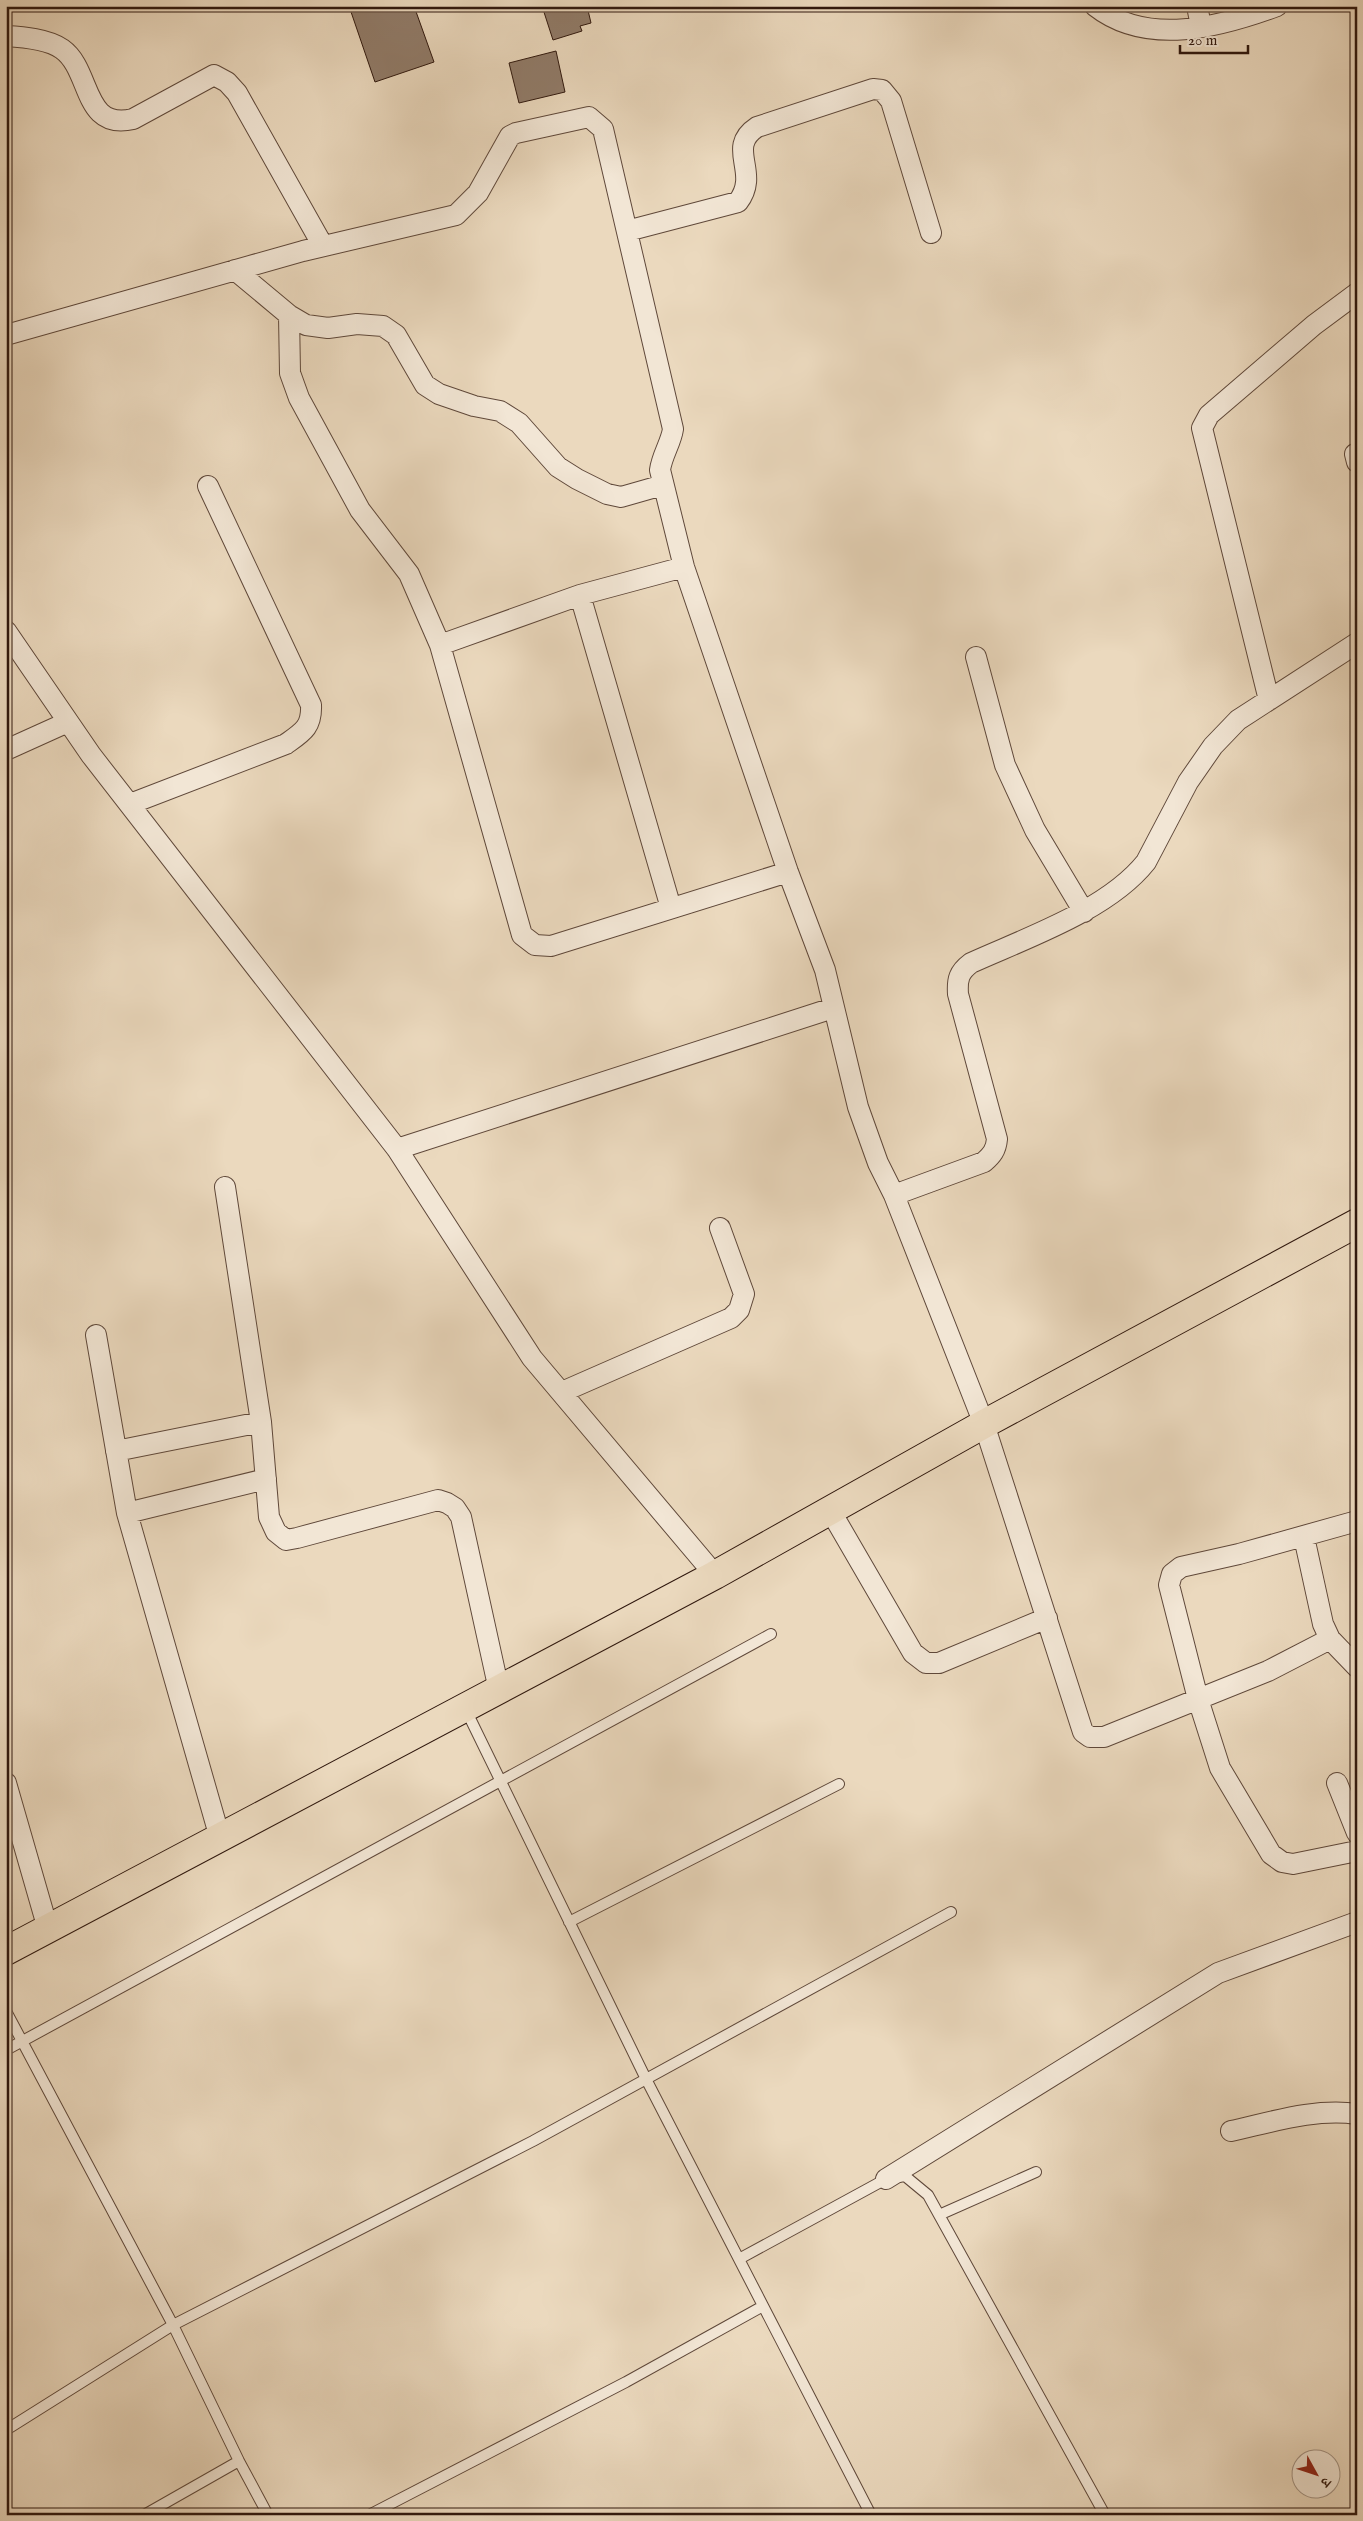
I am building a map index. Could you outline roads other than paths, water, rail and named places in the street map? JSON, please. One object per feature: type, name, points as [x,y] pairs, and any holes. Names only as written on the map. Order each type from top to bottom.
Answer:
[{"type":"main road","points":[[6,1951],[714,1575],[984,1424],[1357,1223]]},
{"type":"street","points":[[1095,6],[1105,14],[1134,26],[1154,30],[1182,30],[1254,15],[1277,6]]},
{"type":"street","points":[[1197,6],[1201,26]]},
{"type":"street","points":[[6,36],[48,42],[60,47],[69,54],[98,111],[107,119],[121,122],[133,119],[214,75],[220,76],[237,93],[323,246]]},
{"type":"street","points":[[627,231],[738,202],[745,193],[747,185],[742,145],[746,134],[757,127],[873,89],[882,90],[891,101],[931,234]]},
{"type":"street","points":[[6,335],[323,246],[456,215],[478,193],[510,136],[516,133],[589,117],[603,128],[673,428],[672,436],[661,457],[660,470],[684,567],[788,872],[825,970],[858,1108],[878,1163],[894,1195],[984,1424],[1083,1732],[1090,1737],[1104,1737],[1268,1671],[1330,1639]]},
{"type":"street","points":[[235,270],[289,315],[306,325],[328,328],[357,324],[383,326],[396,335],[425,385],[439,394],[474,406],[500,411],[519,423],[558,466],[577,480],[607,494],[621,497],[664,485]]},
{"type":"street","points":[[1269,700],[1202,428],[1209,415],[1314,325],[1357,293]]},
{"type":"street","points":[[289,315],[290,373],[299,398],[360,510],[409,574],[440,645],[522,935],[535,945],[551,946],[788,872]]},
{"type":"street","points":[[130,804],[286,744],[304,731],[312,718],[312,705],[208,486]]},
{"type":"street","points":[[440,645],[580,595],[684,567]]},
{"type":"street","points":[[580,595],[671,908]]},
{"type":"street","points":[[6,630],[68,722],[397,1149],[532,1358],[714,1575]]},
{"type":"street","points":[[894,1195],[984,1162],[993,1155],[996,1147],[997,1139],[958,994],[957,980],[962,970],[971,963],[1084,912],[1137,873],[1146,862],[1188,782],[1214,746],[1238,720],[1357,644]]},
{"type":"street","points":[[976,657],[1005,765],[1035,830],[1084,912]]},
{"type":"street","points":[[6,750],[68,722]]},
{"type":"street","points":[[397,1149],[833,1008]]},
{"type":"street","points":[[225,1187],[261,1422],[269,1517],[276,1532],[286,1540],[438,1500],[447,1502],[455,1508],[461,1517],[499,1690]]},
{"type":"street","points":[[562,1392],[731,1318],[739,1310],[744,1294],[720,1228]]},
{"type":"street","points":[[96,1335],[126,1513],[220,1838]]},
{"type":"street","points":[[116,1452],[261,1422]]},
{"type":"street","points":[[126,1513],[266,1479]]},
{"type":"street","points":[[830,1510],[913,1654],[926,1663],[939,1663],[1047,1618]]},
{"type":"street","points":[[1357,1522],[1182,1566],[1172,1574],[1169,1585],[1198,1700],[1220,1768],[1271,1854],[1282,1862],[1292,1864],[1357,1851]]},
{"type":"street","points":[[1304,1536],[1324,1624],[1330,1639],[1357,1667]]},
{"type":"street","points":[[6,1783],[48,1929]]},
{"type":"street","points":[[1337,1783],[1357,1833]]},
{"type":"street","points":[[886,2179],[1218,1973],[1357,1922]]},
{"type":"street","points":[[1231,2131],[1306,2115],[1342,2112],[1357,2114]]},
{"type":"lane","points":[[6,2050],[771,1634]]},
{"type":"lane","points":[[464,1708],[646,2080],[872,2515]]},
{"type":"lane","points":[[569,1922],[839,1784]]},
{"type":"lane","points":[[6,2430],[173,2325],[533,2141],[951,1912]]},
{"type":"lane","points":[[6,2012],[173,2325],[239,2461],[268,2515]]},
{"type":"lane","points":[[939,2215],[1036,2172]]},
{"type":"lane","points":[[739,2259],[886,2179],[905,2176],[918,2185],[928,2195],[1105,2515]]},
{"type":"lane","points":[[369,2515],[626,2382],[763,2306]]},
{"type":"lane","points":[[144,2515],[239,2461]]}]
